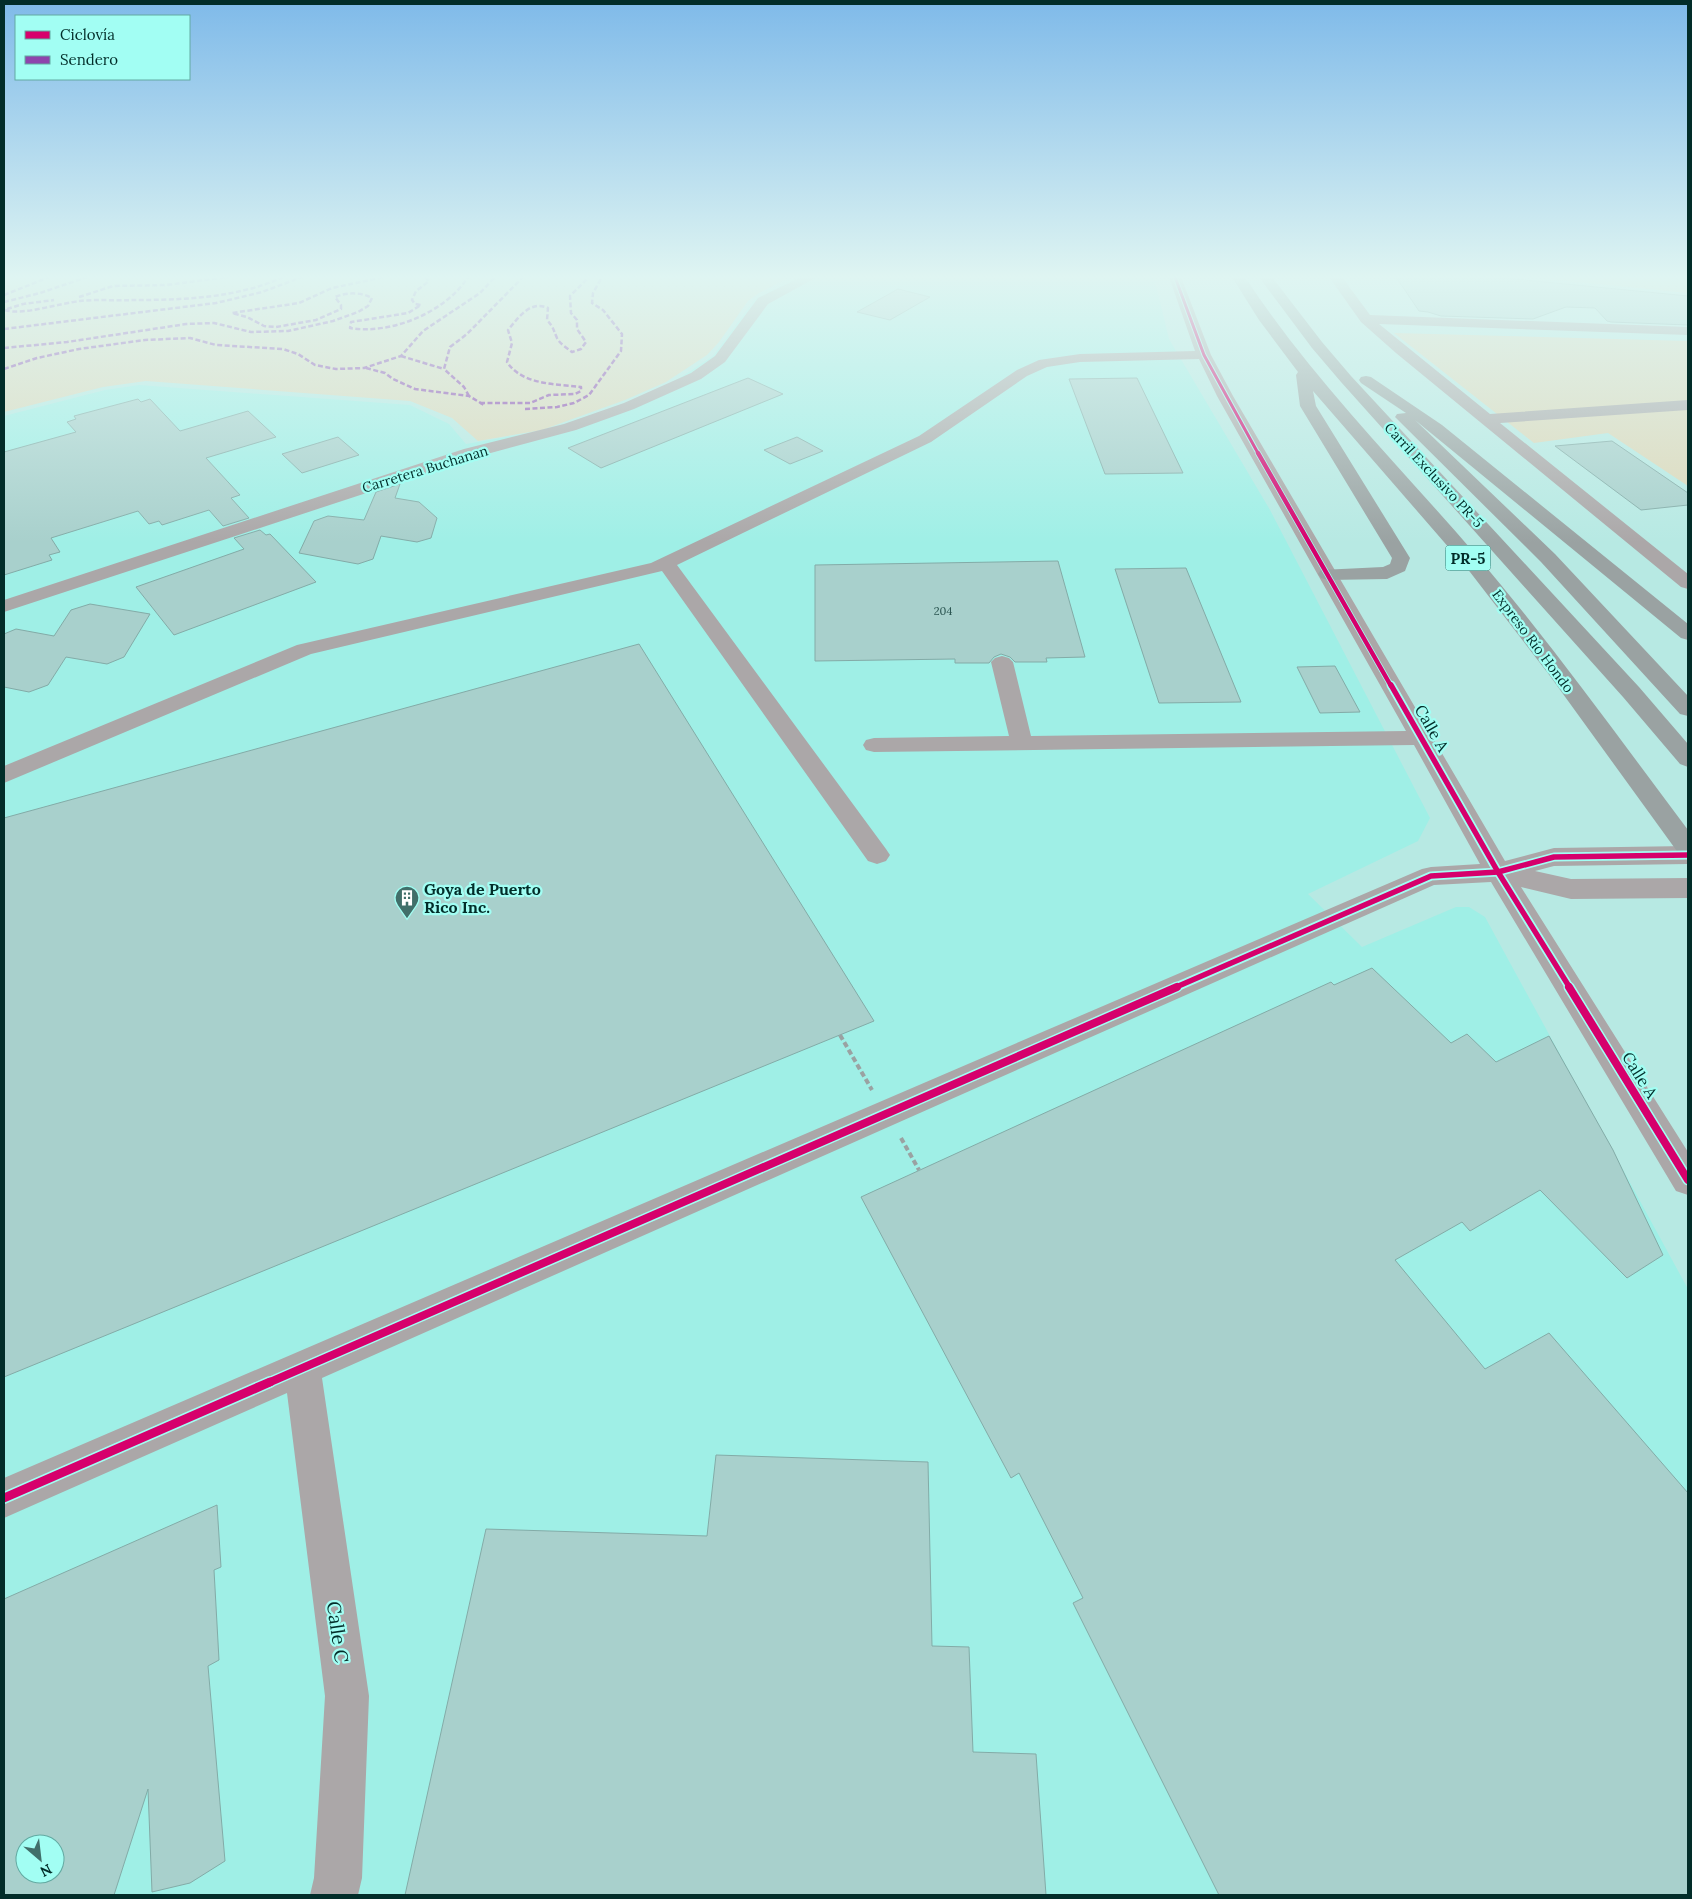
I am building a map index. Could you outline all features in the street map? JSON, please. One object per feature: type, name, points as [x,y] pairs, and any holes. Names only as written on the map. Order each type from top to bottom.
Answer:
[{"type":"highway","name":"Expreso Río Hondo","points":[[1300,366],[1311,382],[1476,568],[1622,758],[1688,848]]},
{"type":"highway","name":"Carril Exclusivo PR-5","points":[[1335,366],[1592,648],[1688,759]]},
{"type":"highway","points":[[1302,369],[1308,406],[1400,558],[1398,567],[1387,573],[1328,574]]},
{"type":"highway","points":[[1688,634],[1429,423],[1361,374],[1548,558],[1688,709]]},
{"type":"street","name":"Carretera Buchanan","points":[[4,606],[470,454],[570,427],[630,406],[696,376],[711,366]]},
{"type":"street","points":[[4,774],[304,649],[633,574],[666,563],[924,439],[1022,374],[1038,366]]},
{"type":"street","name":"Calle A","points":[[1209,366],[1225,396],[1498,872],[1688,1180]]},
{"type":"street","points":[[1422,366],[1688,582]]},
{"type":"street","points":[[1486,419],[1688,405]]},
{"type":"street","points":[[666,563],[877,854]]},
{"type":"street","points":[[1002,662],[1022,744]]},
{"type":"street","points":[[874,745],[1422,738]]},
{"type":"street","points":[[4,1498],[1431,876],[1498,872],[1554,857],[1688,855]]},
{"type":"street","points":[[1498,872],[1571,889],[1688,888]]},
{"type":"street","name":"Calle C","points":[[302,1369],[347,1696],[338,1878],[334,1895]]},
{"type":"shaded area","points":[[4,366],[691,366],[666,382],[625,400],[542,430],[478,441],[452,418],[410,401],[146,381],[103,387],[4,412]]},
{"type":"shaded area","points":[[698,366],[1185,366],[1270,510],[1430,818],[1418,841],[1308,894],[1362,947],[1456,907],[1469,907],[1485,917],[1688,1289],[1688,1895],[4,1895],[4,416],[105,390],[139,385],[410,405],[449,424],[466,444],[543,431],[625,403],[678,379]]},
{"type":"shaded area","points":[[1436,366],[1688,366],[1688,486],[1608,433],[1534,443]]},
{"type":"building","points":[[748,378],[783,394],[601,468],[568,448]]},
{"type":"building","points":[[1137,378],[1183,473],[1105,474],[1069,379]]},
{"type":"building","points":[[138,399],[141,402],[150,399],[180,431],[248,411],[276,437],[206,458],[240,495],[231,498],[249,518],[223,526],[209,510],[162,525],[159,521],[149,524],[138,511],[51,538],[60,552],[49,555],[52,560],[4,575],[4,452],[76,432],[67,422],[76,419],[74,416]]},
{"type":"building","points":[[338,437],[359,455],[302,473],[282,454]]},
{"type":"building","points":[[797,437],[823,451],[790,464],[764,450]]},
{"type":"building","points":[[1612,441],[1688,493],[1688,505],[1641,510],[1555,446]]},
{"type":"building","points":[[400,484],[395,498],[419,502],[437,518],[431,538],[417,542],[381,536],[373,559],[358,564],[299,553],[314,521],[328,516],[364,520],[376,492]]},
{"type":"building","points":[[260,530],[266,535],[270,534],[316,582],[174,635],[136,587],[244,549],[234,538]]},
{"type":"building","points":[[1058,561],[1085,657],[1046,658],[1047,662],[1015,662],[1010,657],[1001,654],[994,657],[989,663],[955,663],[955,659],[815,661],[815,565]]},
{"type":"building","points":[[1186,568],[1241,702],[1159,703],[1115,569]]},
{"type":"building","points":[[90,604],[150,614],[124,657],[107,664],[66,657],[48,685],[29,692],[4,687],[4,634],[16,629],[54,636],[71,610]]},
{"type":"building","name":"Goya de Puerto Rico Inc.","points":[[639,644],[874,1021],[4,1377],[4,818]]},
{"type":"building","points":[[1335,666],[1360,712],[1320,713],[1297,667]]},
{"type":"building","points":[[1372,968],[1451,1043],[1467,1034],[1496,1062],[1549,1036],[1613,1150],[1663,1255],[1627,1278],[1540,1190],[1470,1231],[1462,1222],[1395,1260],[1485,1369],[1549,1333],[1688,1493],[1688,1895],[1219,1895],[1073,1603],[1083,1598],[1019,1473],[1011,1478],[861,1197],[1331,982],[1334,985]]},
{"type":"building","points":[[716,1455],[928,1462],[932,1646],[969,1647],[973,1752],[1036,1754],[1046,1895],[405,1895],[486,1529],[707,1536]]},
{"type":"building","points":[[217,1505],[221,1567],[214,1570],[219,1660],[208,1666],[225,1861],[190,1883],[152,1892],[148,1789],[114,1895],[4,1895],[4,1599]]},
{"type":"marked path","points":[[4,369],[14,366]]},
{"type":"marked path","points":[[318,366],[336,369],[364,368],[371,366]]},
{"type":"marked path","points":[[433,366],[444,369]]},
{"type":"marked path","points":[[445,366],[444,369],[464,387],[469,396]]},
{"type":"marked path","points":[[480,403],[530,403],[549,395],[575,394],[581,391],[581,387],[529,380],[509,366]]},
{"type":"marked path","points":[[525,409],[557,407],[574,403],[589,395],[610,366]]},
{"type":"marked path","points":[[366,368],[385,373],[393,379],[415,389],[469,396],[484,405]]},
{"type":"cycle path","points":[[1209,366],[1225,396],[1498,872],[1688,1180]]},
{"type":"cycle path","points":[[4,1498],[1431,876],[1498,872],[1554,857],[1688,855]]},
{"type":"place","name":"Goya de Puerto Rico Inc.","points":[[407,919]]}]
